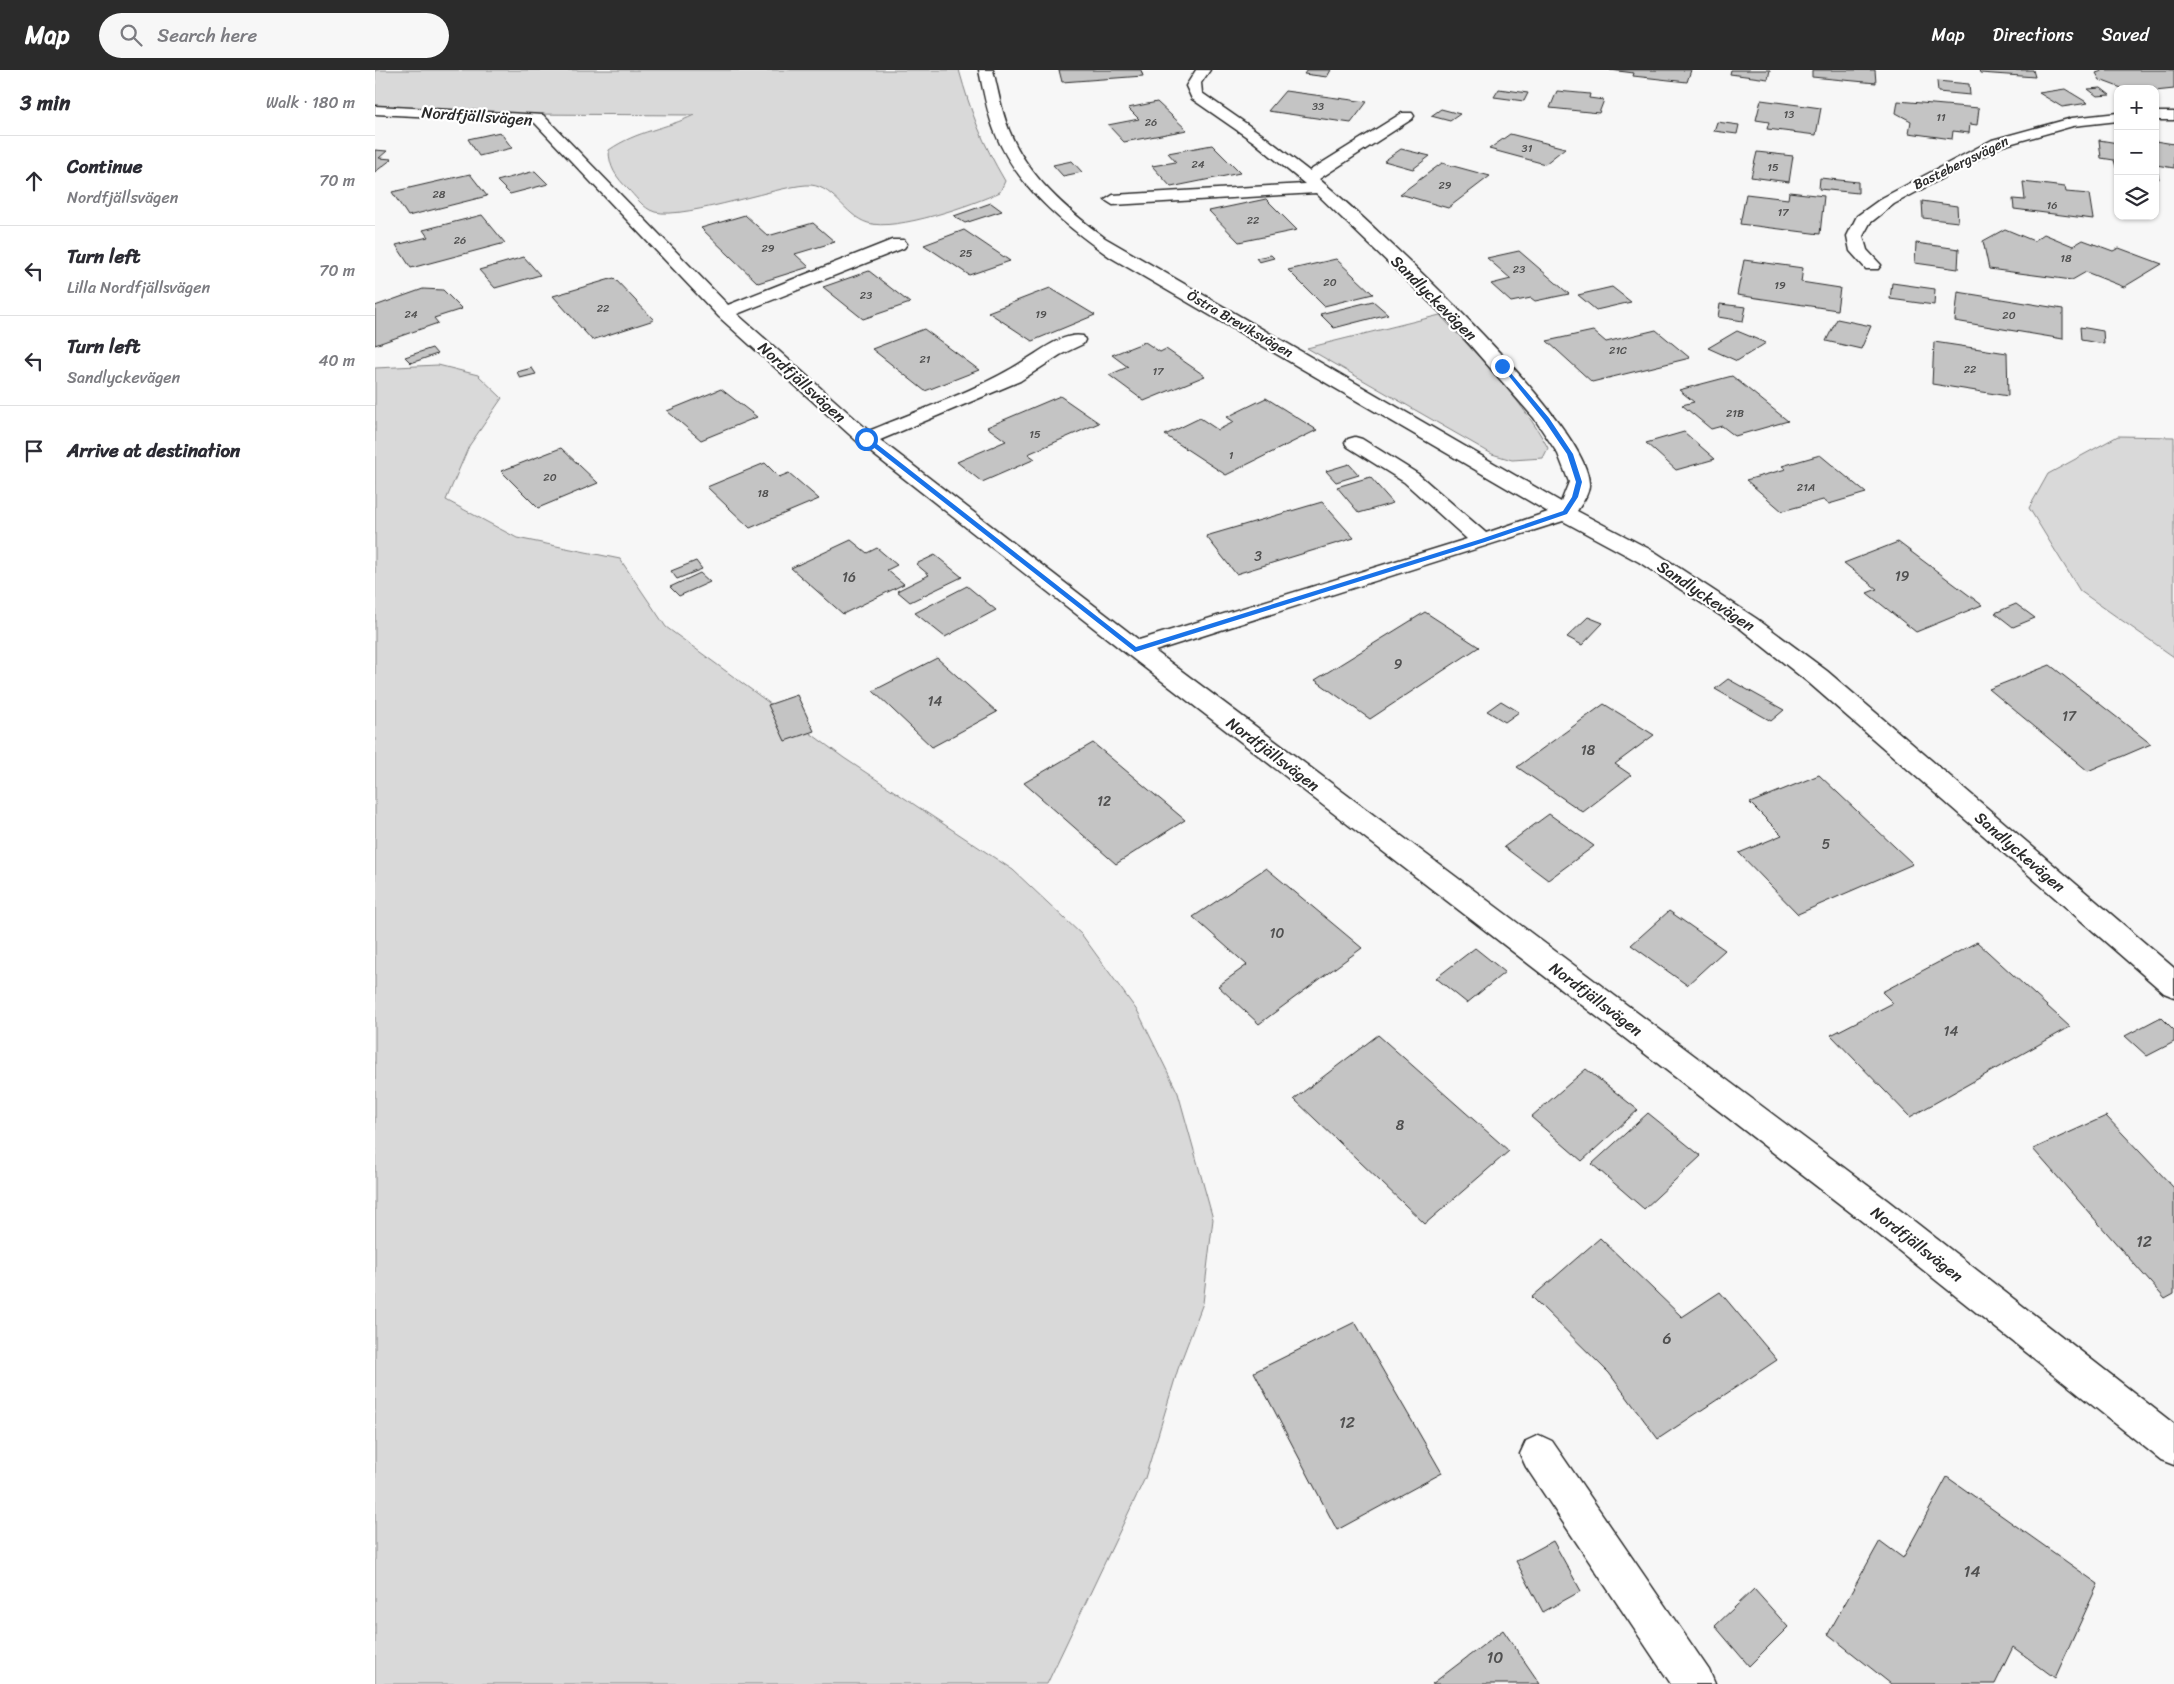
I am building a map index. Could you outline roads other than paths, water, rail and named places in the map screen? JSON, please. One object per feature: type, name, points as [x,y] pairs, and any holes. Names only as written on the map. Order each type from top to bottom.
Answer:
[{"type":"street","name":"Östra Breviksvägen","points":[[986,70],[1003,135],[1020,163],[1037,188],[1085,231],[1116,252],[1565,513]]},
{"type":"street","name":"Sandlyckevägen","points":[[1203,70],[1193,84],[1193,91],[1197,96],[1314,183],[1377,241],[1502,366],[1547,419],[1570,454],[1579,482],[1575,497],[1565,513],[1647,557],[1700,590],[1749,624],[1818,677],[2174,985]]},
{"type":"street","name":"Nordfjällsvägen","points":[[375,110],[538,118],[725,313],[866,439],[1135,649],[1867,1205],[2174,1447]]},
{"type":"street","points":[[1113,200],[1314,183],[1407,116]]},
{"type":"street","points":[[2159,116],[2174,116]]},
{"type":"street","name":"Bastebergsvägen","points":[[1872,265],[1859,251],[1855,236],[1863,220],[1888,201],[1997,142],[2065,124],[2114,118]]},
{"type":"street","points":[[725,313],[898,244]]},
{"type":"street","points":[[866,439],[1013,376],[1053,351],[1076,340]]},
{"type":"street","points":[[1355,443],[1386,460],[1411,478],[1483,541]]},
{"type":"street","points":[[1135,649],[1483,541],[1565,513]]},
{"type":"street","points":[[1539,1454],[1695,1684]]}]
